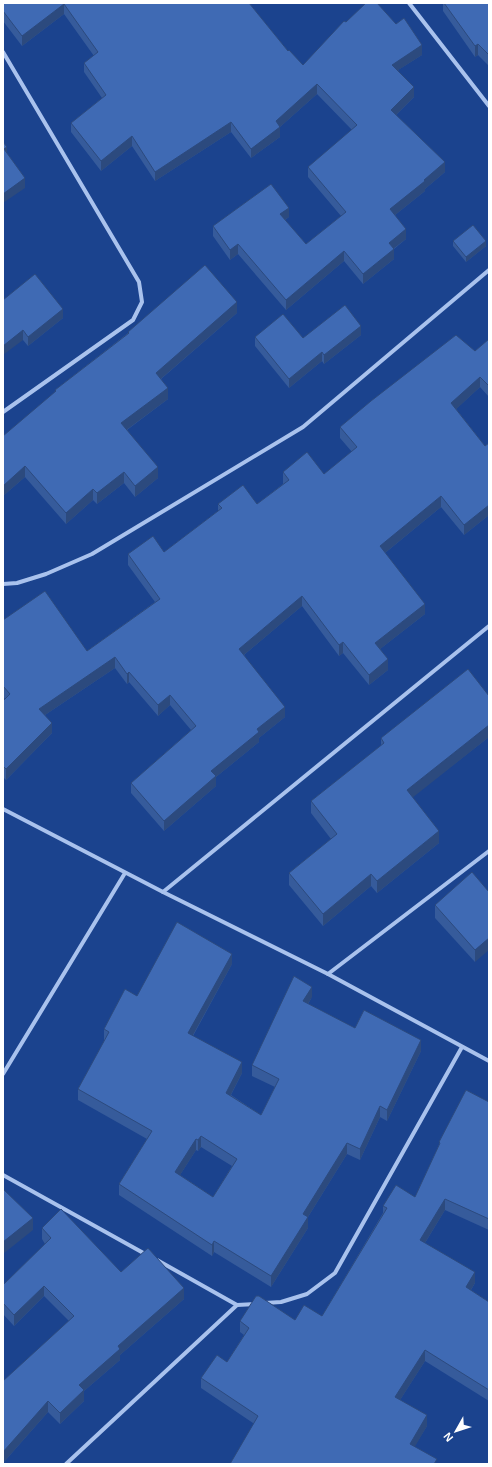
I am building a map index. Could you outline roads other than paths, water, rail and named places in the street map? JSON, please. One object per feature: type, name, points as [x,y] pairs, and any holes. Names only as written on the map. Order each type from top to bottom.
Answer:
[{"type":"street","points":[[409,3],[489,106]]},
{"type":"street","points":[[3,52],[139,282],[142,302],[133,320],[3,412]]},
{"type":"street","points":[[3,584],[17,583],[46,574],[92,554],[302,427],[489,270]]},
{"type":"street","points":[[163,892],[489,626]]},
{"type":"street","points":[[3,809],[163,892],[328,974],[489,1061]]},
{"type":"street","points":[[328,974],[489,851]]},
{"type":"street","points":[[3,1074],[125,872]]},
{"type":"street","points":[[3,1175],[237,1305],[281,1302],[307,1294],[335,1273],[462,1047]]},
{"type":"street","points":[[66,1464],[237,1305]]}]
